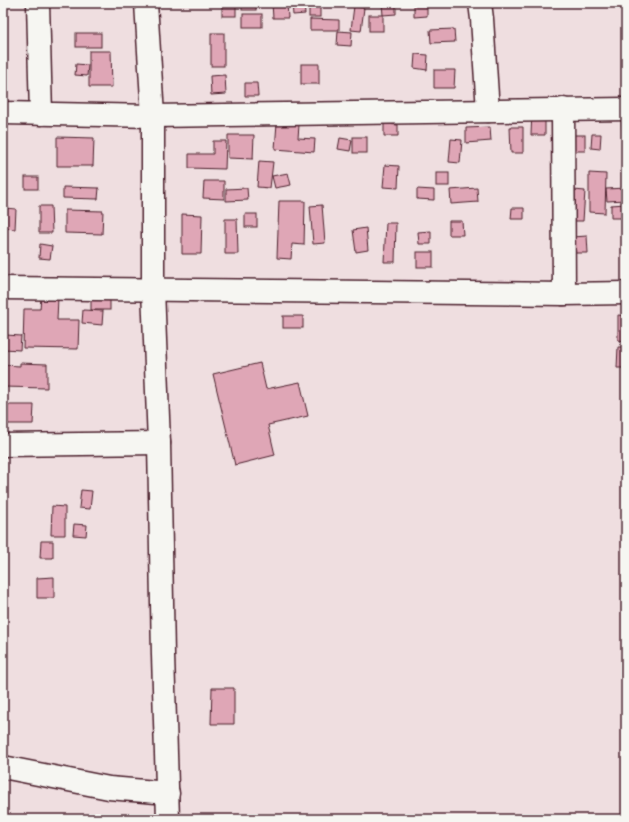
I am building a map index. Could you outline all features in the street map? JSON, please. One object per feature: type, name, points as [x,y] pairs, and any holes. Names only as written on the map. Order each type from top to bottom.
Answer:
[{"type":"street","points":[[38,3],[41,114]]},
{"type":"street","points":[[146,3],[153,116],[153,289],[159,443],[168,819]]},
{"type":"street","points":[[480,3],[488,111]]},
{"type":"street","points":[[563,109],[564,294]]},
{"type":"street","points":[[3,113],[153,116],[626,109]]},
{"type":"street","points":[[3,288],[564,294],[626,293]]},
{"type":"street","points":[[3,445],[159,443]]},
{"type":"street","points":[[3,767],[109,788],[168,792]]},
{"type":"building","points":[[222,3],[236,3],[236,16],[222,16]]},
{"type":"building","points":[[242,3],[256,3],[256,10],[242,10]]},
{"type":"building","points":[[272,3],[287,3],[288,18],[273,18]]},
{"type":"building","points":[[292,3],[304,3],[305,14],[293,15]]},
{"type":"building","points":[[382,3],[396,3],[396,14],[383,15]]},
{"type":"building","points":[[309,4],[320,4],[320,17],[309,17]]},
{"type":"building","points":[[414,4],[427,4],[427,16],[414,17]]},
{"type":"building","points":[[354,6],[364,8],[361,31],[351,30]]},
{"type":"building","points":[[243,14],[262,14],[262,27],[243,27]]},
{"type":"building","points":[[369,15],[383,15],[383,31],[369,31]]},
{"type":"building","points":[[310,19],[339,20],[339,30],[310,30]]},
{"type":"building","points":[[454,29],[455,42],[431,43],[430,30]]},
{"type":"building","points":[[338,31],[352,32],[351,46],[337,45]]},
{"type":"building","points":[[76,33],[101,33],[101,47],[76,47]]},
{"type":"building","points":[[211,33],[224,33],[224,66],[211,66]]},
{"type":"building","points":[[89,51],[111,51],[112,87],[89,87]]},
{"type":"building","points":[[415,54],[428,55],[427,70],[414,68]]},
{"type":"building","points":[[76,64],[88,65],[87,76],[75,75]]},
{"type":"building","points":[[301,64],[319,64],[319,84],[301,84]]},
{"type":"building","points":[[434,70],[455,70],[454,88],[434,88]]},
{"type":"building","points":[[225,75],[226,94],[211,95],[210,76]]},
{"type":"building","points":[[245,83],[257,83],[258,96],[245,96]]},
{"type":"building","points":[[532,111],[545,112],[545,135],[531,135]]},
{"type":"building","points":[[621,116],[626,116],[626,145],[624,146]]},
{"type":"building","points":[[277,123],[299,125],[298,138],[315,139],[314,152],[275,149]]},
{"type":"building","points":[[384,124],[398,125],[398,136],[384,136]]},
{"type":"building","points":[[490,127],[491,141],[466,143],[466,128]]},
{"type":"building","points":[[510,127],[523,127],[523,153],[511,153]]},
{"type":"building","points":[[592,134],[601,134],[600,149],[591,148]]},
{"type":"building","points":[[228,135],[254,135],[253,159],[228,158]]},
{"type":"building","points":[[571,135],[585,135],[585,151],[571,151]]},
{"type":"building","points":[[57,137],[94,138],[93,166],[57,166]]},
{"type":"building","points":[[353,137],[367,137],[367,153],[353,153]]},
{"type":"building","points":[[340,138],[352,140],[350,151],[338,149]]},
{"type":"building","points":[[451,139],[462,140],[460,163],[449,162]]},
{"type":"building","points":[[213,141],[226,141],[225,169],[189,168],[189,154],[213,154]]},
{"type":"building","points":[[624,148],[626,148],[626,176],[623,176]]},
{"type":"building","points":[[259,161],[273,162],[270,188],[257,187]]},
{"type":"building","points":[[385,165],[399,166],[398,188],[383,187]]},
{"type":"building","points":[[288,173],[291,185],[275,188],[272,176]]},
{"type":"building","points":[[436,173],[449,173],[449,186],[436,186]]},
{"type":"building","points":[[589,173],[606,174],[605,213],[589,212]]},
{"type":"building","points":[[25,177],[38,177],[38,189],[25,189]]},
{"type":"building","points":[[204,181],[224,181],[224,199],[203,198]]},
{"type":"building","points":[[63,187],[99,188],[98,199],[63,198]]},
{"type":"building","points":[[247,188],[248,200],[226,201],[226,189]]},
{"type":"building","points":[[477,188],[478,202],[451,204],[450,190]]},
{"type":"building","points":[[626,188],[626,200],[607,201],[606,189]]},
{"type":"building","points":[[417,189],[434,190],[434,200],[417,199]]},
{"type":"building","points":[[574,190],[585,191],[583,221],[571,221]]},
{"type":"building","points":[[279,201],[305,201],[304,245],[292,244],[291,259],[277,258]]},
{"type":"building","points":[[626,204],[626,218],[611,218],[611,205]]},
{"type":"building","points":[[322,205],[325,243],[313,244],[310,206]]},
{"type":"building","points":[[39,206],[51,206],[52,233],[39,233]]},
{"type":"building","points":[[6,208],[16,209],[15,229],[5,228]]},
{"type":"building","points":[[512,208],[524,208],[524,219],[511,219]]},
{"type":"building","points":[[65,210],[103,211],[102,234],[65,233]]},
{"type":"building","points":[[182,214],[202,215],[201,254],[182,254]]},
{"type":"building","points":[[245,214],[257,214],[257,227],[245,227]]},
{"type":"building","points":[[225,219],[237,219],[238,254],[225,254]]},
{"type":"building","points":[[449,221],[462,221],[463,235],[449,235]]},
{"type":"building","points":[[386,223],[396,223],[395,262],[384,262]]},
{"type":"building","points":[[3,224],[5,224],[4,260],[3,260]]},
{"type":"building","points":[[366,228],[368,250],[356,252],[353,230]]},
{"type":"building","points":[[431,231],[431,244],[419,244],[418,232]]},
{"type":"building","points":[[587,236],[588,253],[574,253],[573,237]]},
{"type":"building","points":[[40,244],[52,246],[50,259],[39,258]]},
{"type":"building","points":[[417,252],[433,252],[433,267],[417,267]]},
{"type":"building","points":[[91,292],[110,292],[110,310],[91,310]]},
{"type":"building","points":[[41,297],[58,297],[57,320],[79,320],[78,349],[23,348],[24,309],[40,309]]},
{"type":"building","points":[[83,310],[103,311],[102,325],[82,323]]},
{"type":"building","points":[[618,315],[626,316],[626,341],[618,340]]},
{"type":"building","points":[[283,316],[303,316],[303,328],[283,328]]},
{"type":"building","points":[[6,335],[21,336],[20,350],[4,349]]},
{"type":"building","points":[[618,347],[626,347],[626,368],[617,368]]},
{"type":"building","points":[[20,363],[47,364],[47,388],[3,387],[3,365],[20,366]]},
{"type":"building","points":[[260,363],[266,389],[300,382],[308,416],[268,425],[275,455],[235,465],[213,374]]},
{"type":"building","points":[[5,405],[34,405],[33,424],[5,424]]},
{"type":"building","points":[[81,490],[92,491],[90,509],[79,508]]},
{"type":"building","points":[[52,506],[65,507],[65,535],[51,535]]},
{"type":"building","points":[[74,524],[87,525],[86,536],[73,535]]},
{"type":"building","points":[[41,541],[53,541],[53,558],[40,558]]},
{"type":"building","points":[[54,577],[54,598],[37,598],[37,578]]},
{"type":"building","points":[[212,688],[234,688],[234,724],[211,724]]}]
